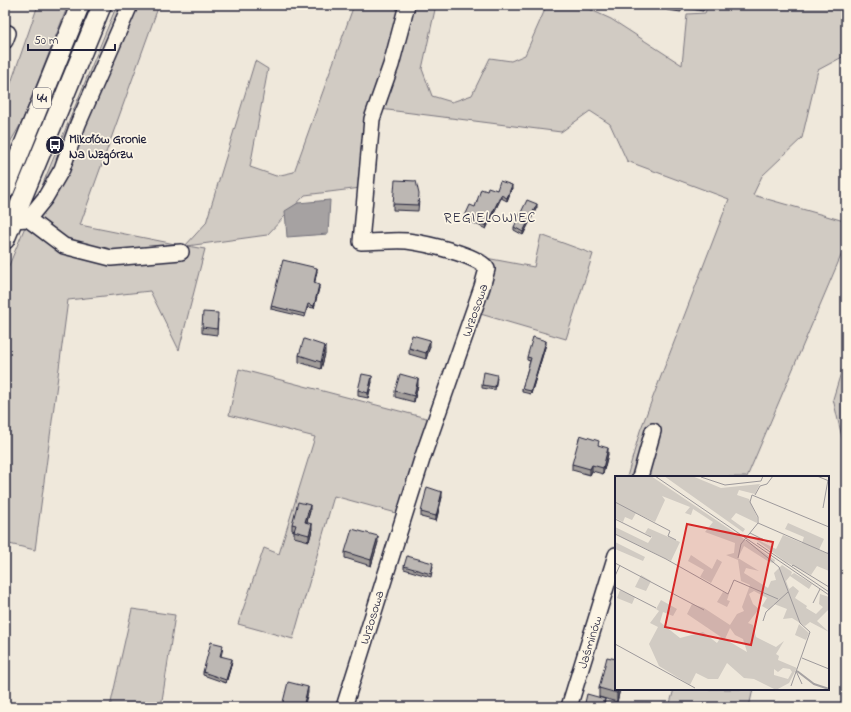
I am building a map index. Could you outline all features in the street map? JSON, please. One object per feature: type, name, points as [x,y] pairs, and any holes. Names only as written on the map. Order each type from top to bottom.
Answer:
[{"type":"main road","name":"44","points":[[5,190],[80,5]]},
{"type":"main road","name":"44","points":[[5,240],[15,219],[102,5]]},
{"type":"street","points":[[130,5],[78,124],[62,169],[45,198],[15,219],[64,246],[111,258],[182,252]]},
{"type":"street","name":"Wrzosowa","points":[[344,707],[423,456],[487,269],[484,264],[474,259],[426,244],[406,241],[360,242],[372,119],[391,65],[407,5]]},
{"type":"street","points":[[640,476],[653,431]]},
{"type":"street","name":"Jaśminów","points":[[569,707],[615,558]]},
{"type":"shaded area","points":[[38,5],[68,5],[22,122],[5,151],[5,100]]},
{"type":"shaded area","points":[[88,5],[95,5],[19,190],[14,191],[14,188]]},
{"type":"shaded area","points":[[117,5],[159,5],[80,225],[185,246],[206,223],[255,61],[268,69],[250,167],[276,176],[294,172],[354,5],[436,5],[422,69],[432,96],[452,102],[472,95],[490,58],[511,61],[525,55],[547,5],[580,5],[611,19],[682,65],[687,14],[705,13],[708,5],[732,5],[739,8],[742,5],[846,5],[846,55],[818,70],[802,138],[762,176],[753,195],[844,221],[846,217],[846,252],[843,251],[747,476],[627,476],[640,431],[729,199],[627,161],[610,124],[590,111],[561,132],[380,109],[361,188],[305,195],[267,235],[187,246],[205,249],[179,350],[150,291],[68,300],[35,550],[5,543],[5,275]]},
{"type":"shaded area","points":[[330,200],[328,234],[287,237],[285,211],[298,203]]},
{"type":"shaded area","points":[[541,235],[593,254],[566,339],[477,313],[486,258],[534,267]]},
{"type":"shaded area","points":[[846,356],[846,446],[842,437],[833,399]]},
{"type":"shaded area","points":[[239,369],[430,419],[400,514],[334,496],[293,639],[238,624],[264,548],[279,554],[315,437],[229,415]]},
{"type":"shaded area","points":[[132,609],[175,615],[161,707],[110,707]]},
{"type":"shaded area","points":[[674,690],[753,690],[749,707],[669,707]]},
{"type":"building","points":[[395,180],[416,181],[419,194],[418,205],[393,204]]},
{"type":"building","points":[[500,181],[512,185],[507,198],[501,195],[486,226],[465,216],[470,205],[475,207],[481,189],[487,191],[488,187],[497,190]]},
{"type":"building","points":[[527,200],[537,204],[523,232],[514,227]]},
{"type":"building","points":[[283,260],[317,268],[314,283],[319,285],[314,306],[308,304],[305,314],[271,306]]},
{"type":"building","points":[[203,312],[218,313],[217,329],[202,327]]},
{"type":"building","points":[[412,335],[430,340],[426,353],[409,348]]},
{"type":"building","points":[[533,337],[546,341],[531,391],[522,389],[531,358],[527,357]]},
{"type":"building","points":[[304,339],[325,346],[321,362],[299,355]]},
{"type":"building","points":[[484,372],[497,375],[495,387],[482,385]]},
{"type":"building","points":[[362,374],[372,376],[368,393],[358,390]]},
{"type":"building","points":[[400,374],[418,379],[414,396],[395,391]]},
{"type":"building","points":[[580,435],[599,441],[598,445],[608,448],[603,468],[592,465],[590,469],[572,464]]},
{"type":"building","points":[[427,487],[442,492],[436,516],[421,512]]},
{"type":"building","points":[[298,502],[310,505],[305,522],[312,524],[309,535],[294,531],[296,525],[292,524]]},
{"type":"building","points":[[352,529],[378,536],[371,560],[345,552]]},
{"type":"building","points":[[407,556],[433,563],[431,574],[404,566]]},
{"type":"building","points":[[211,642],[223,645],[220,656],[232,659],[226,680],[203,672]]},
{"type":"building","points":[[607,657],[615,659],[615,690],[618,690],[617,693],[599,688]]},
{"type":"building","points":[[288,682],[308,687],[303,707],[282,706]]},
{"type":"building","points":[[587,694],[605,699],[602,707],[584,707]]},
{"type":"place","name":"Mikołów Gronie Na Wzgórzu","points":[[55,145]]},
{"type":"district","name":"REGIELOWIEC","points":[[490,217]]}]
